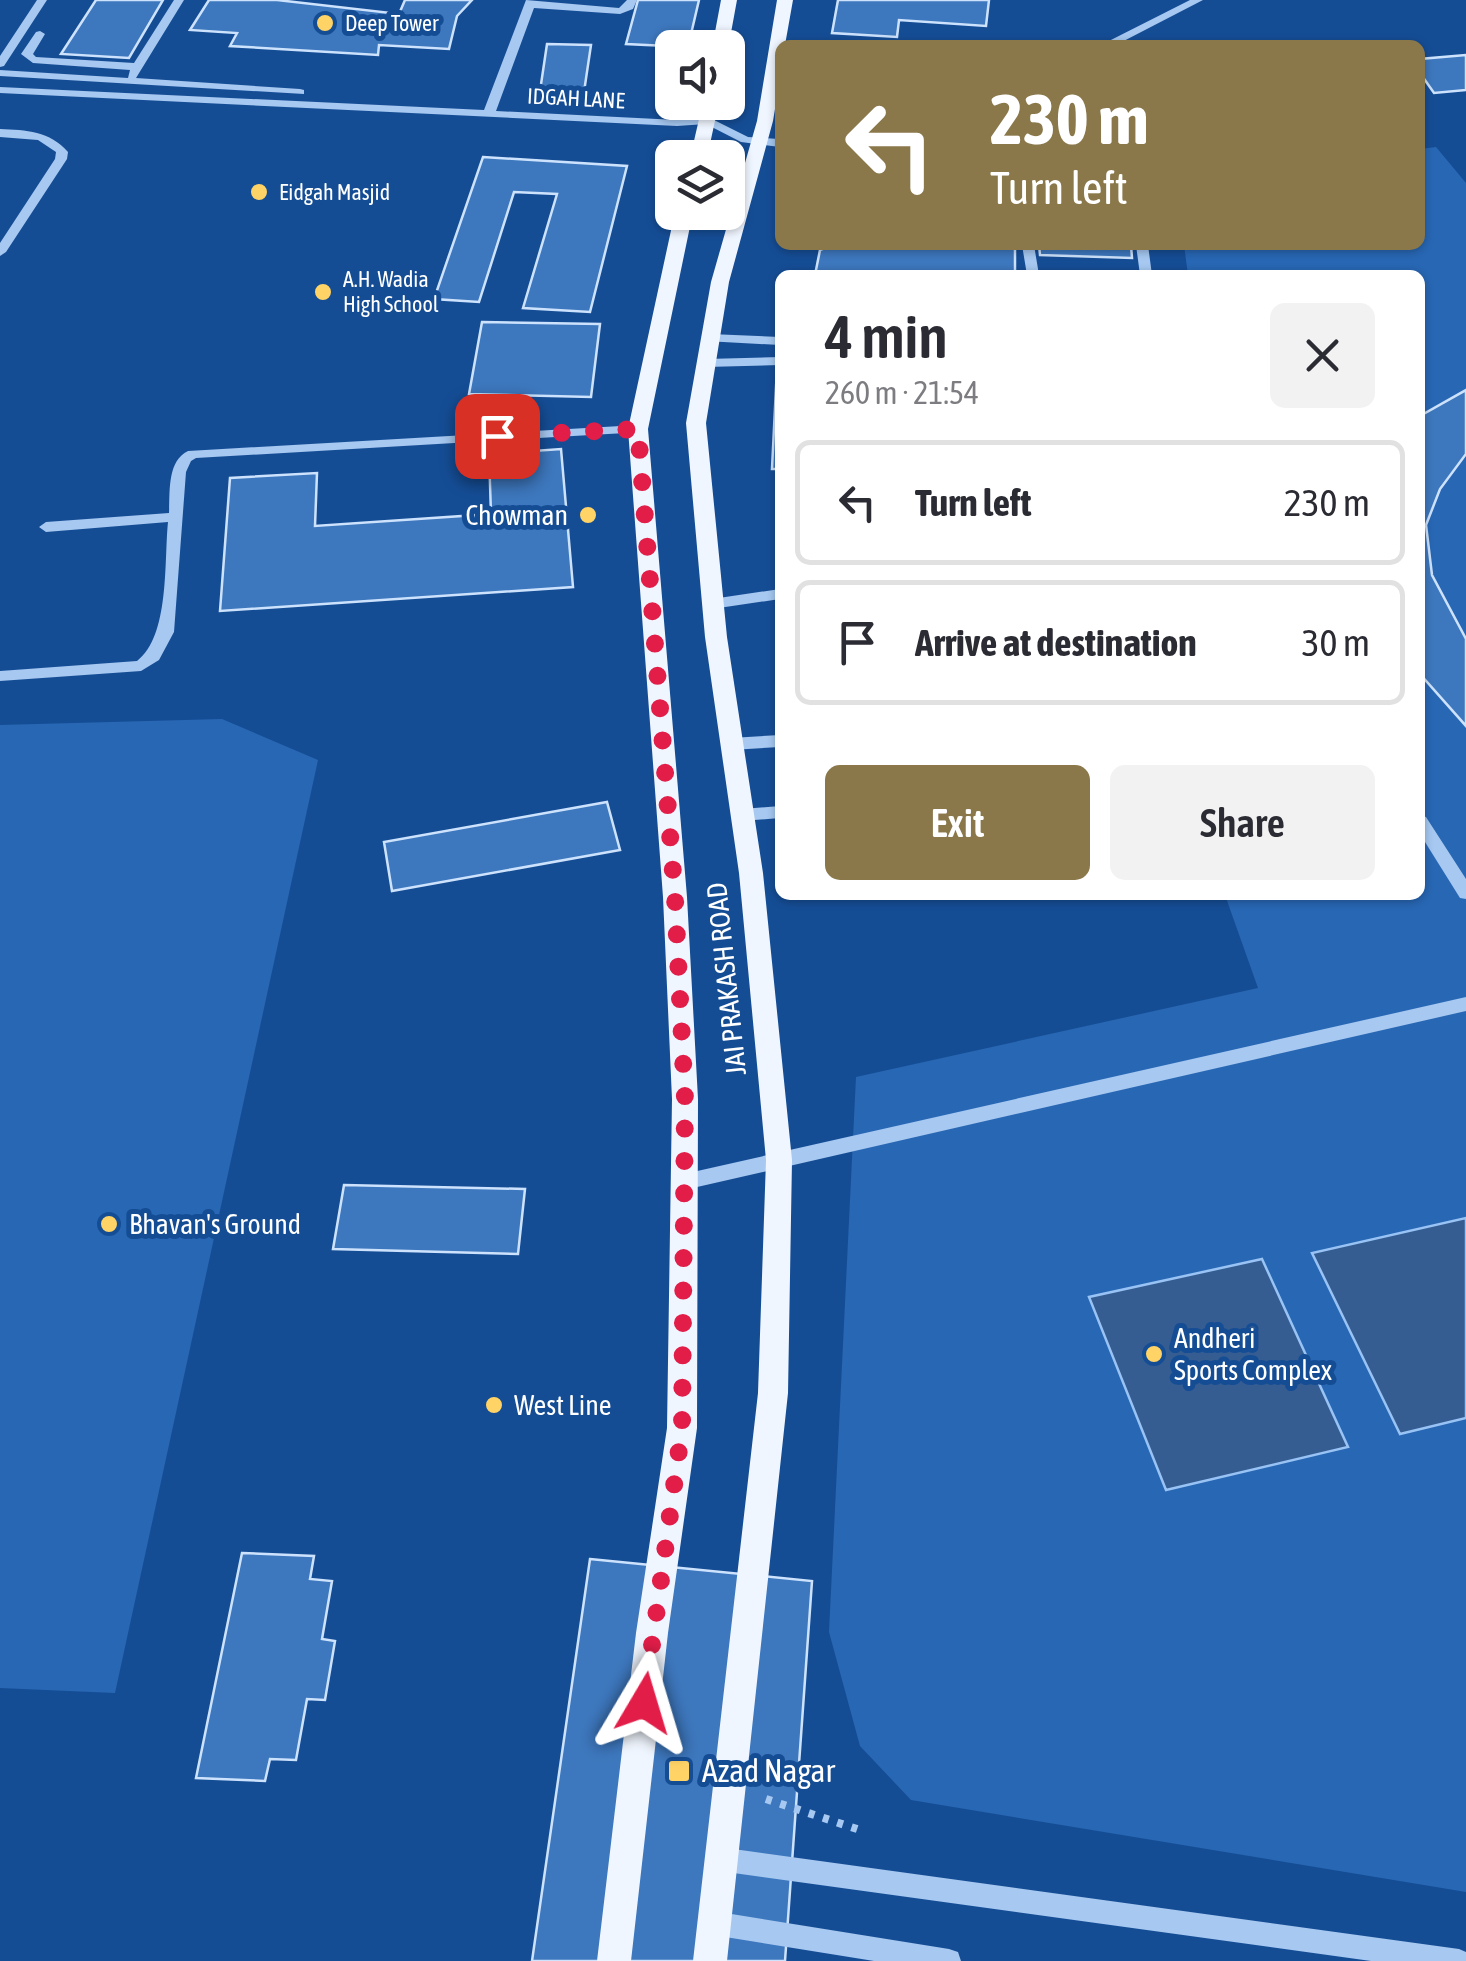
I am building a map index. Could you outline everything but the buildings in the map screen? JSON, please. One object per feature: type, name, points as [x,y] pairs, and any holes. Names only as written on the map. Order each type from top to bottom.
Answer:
[{"type":"main road","points":[[723,30],[729,0]]},
{"type":"main road","name":"JAI PRAKASH ROAD","points":[[781,40],[785,0]]},
{"type":"main road","name":"JAI PRAKASH ROAD","points":[[710,1961],[773,1393],[778,1160],[742,816],[712,604],[696,448],[720,282],[770,143],[775,95]]},
{"type":"main road","name":"JAI PRAKASH ROAD","points":[[614,1961],[652,1633],[682,1428],[684,1182],[675,898],[638,429],[680,230]]},
{"type":"street","points":[[0,64],[42,0]]},
{"type":"street","points":[[129,82],[179,0]]},
{"type":"street","points":[[490,109],[530,2],[620,11],[629,7],[632,0]]},
{"type":"street","points":[[1117,40],[1198,0]]},
{"type":"street","points":[[40,34],[27,54],[34,60],[138,68]]},
{"type":"street","points":[[44,76],[53,61]]},
{"type":"street","name":"IDGAH LANE","points":[[0,74],[683,120]]},
{"type":"street","points":[[152,97],[162,84]]},
{"type":"street","name":"IDGAH LANE","points":[[0,90],[490,109]]},
{"type":"street","points":[[713,120],[744,140],[770,143]]},
{"type":"street","points":[[0,132],[33,134],[56,144],[62,152],[0,252]]},
{"type":"street","points":[[708,350],[775,343]]},
{"type":"street","points":[[708,350],[775,360]]},
{"type":"street","points":[[0,676],[141,666],[154,656],[166,632],[179,472],[186,458],[200,452],[638,429]]},
{"type":"street","points":[[46,527],[176,518]]},
{"type":"street","points":[[712,604],[775,595]]},
{"type":"street","points":[[731,744],[775,742]]},
{"type":"street","points":[[742,816],[775,813]]},
{"type":"street","points":[[1425,829],[1466,893]]},
{"type":"street","points":[[684,1182],[1466,1004]]},
{"type":"street","points":[[719,1859],[1459,1961]]},
{"type":"street","points":[[713,1923],[950,1961]]},
{"type":"path","points":[[750,1794],[860,1830]]},
{"type":"shaded area","name":"Andheri Sports Complex","points":[[1436,147],[1466,183],[1466,1892],[911,1800],[860,1746],[829,1632],[856,1077],[1258,988],[1227,900],[1425,900],[1425,270],[1187,270],[1185,250],[1425,250],[1425,148]]},
{"type":"shaded area","name":"Bhavan's Ground","points":[[222,719],[318,760],[115,1693],[0,1688],[0,725]]},
{"type":"shaded area","points":[[1466,1218],[1466,1418],[1400,1434],[1312,1253]]},
{"type":"shaded area","points":[[1262,1259],[1348,1447],[1166,1490],[1089,1297]]},
{"type":"place","name":"Deep Tower","points":[[325,23]]},
{"type":"place","name":"Eidgah Masjid","points":[[259,192]]},
{"type":"place","name":"A.H. Wadia High School","points":[[323,292]]},
{"type":"place","name":"Chowman","points":[[588,515]]},
{"type":"place","name":"Bhavan's Ground","points":[[109,1224]]},
{"type":"place","name":"Andheri Sports Complex","points":[[1154,1354]]},
{"type":"place","name":"West Line","points":[[494,1405]]},
{"type":"place","name":"Azad Nagar","points":[[679,1771]]},
{"type":"route","points":[[497,436],[638,429],[675,898],[685,1099],[682,1428],[644,1703]]}]
